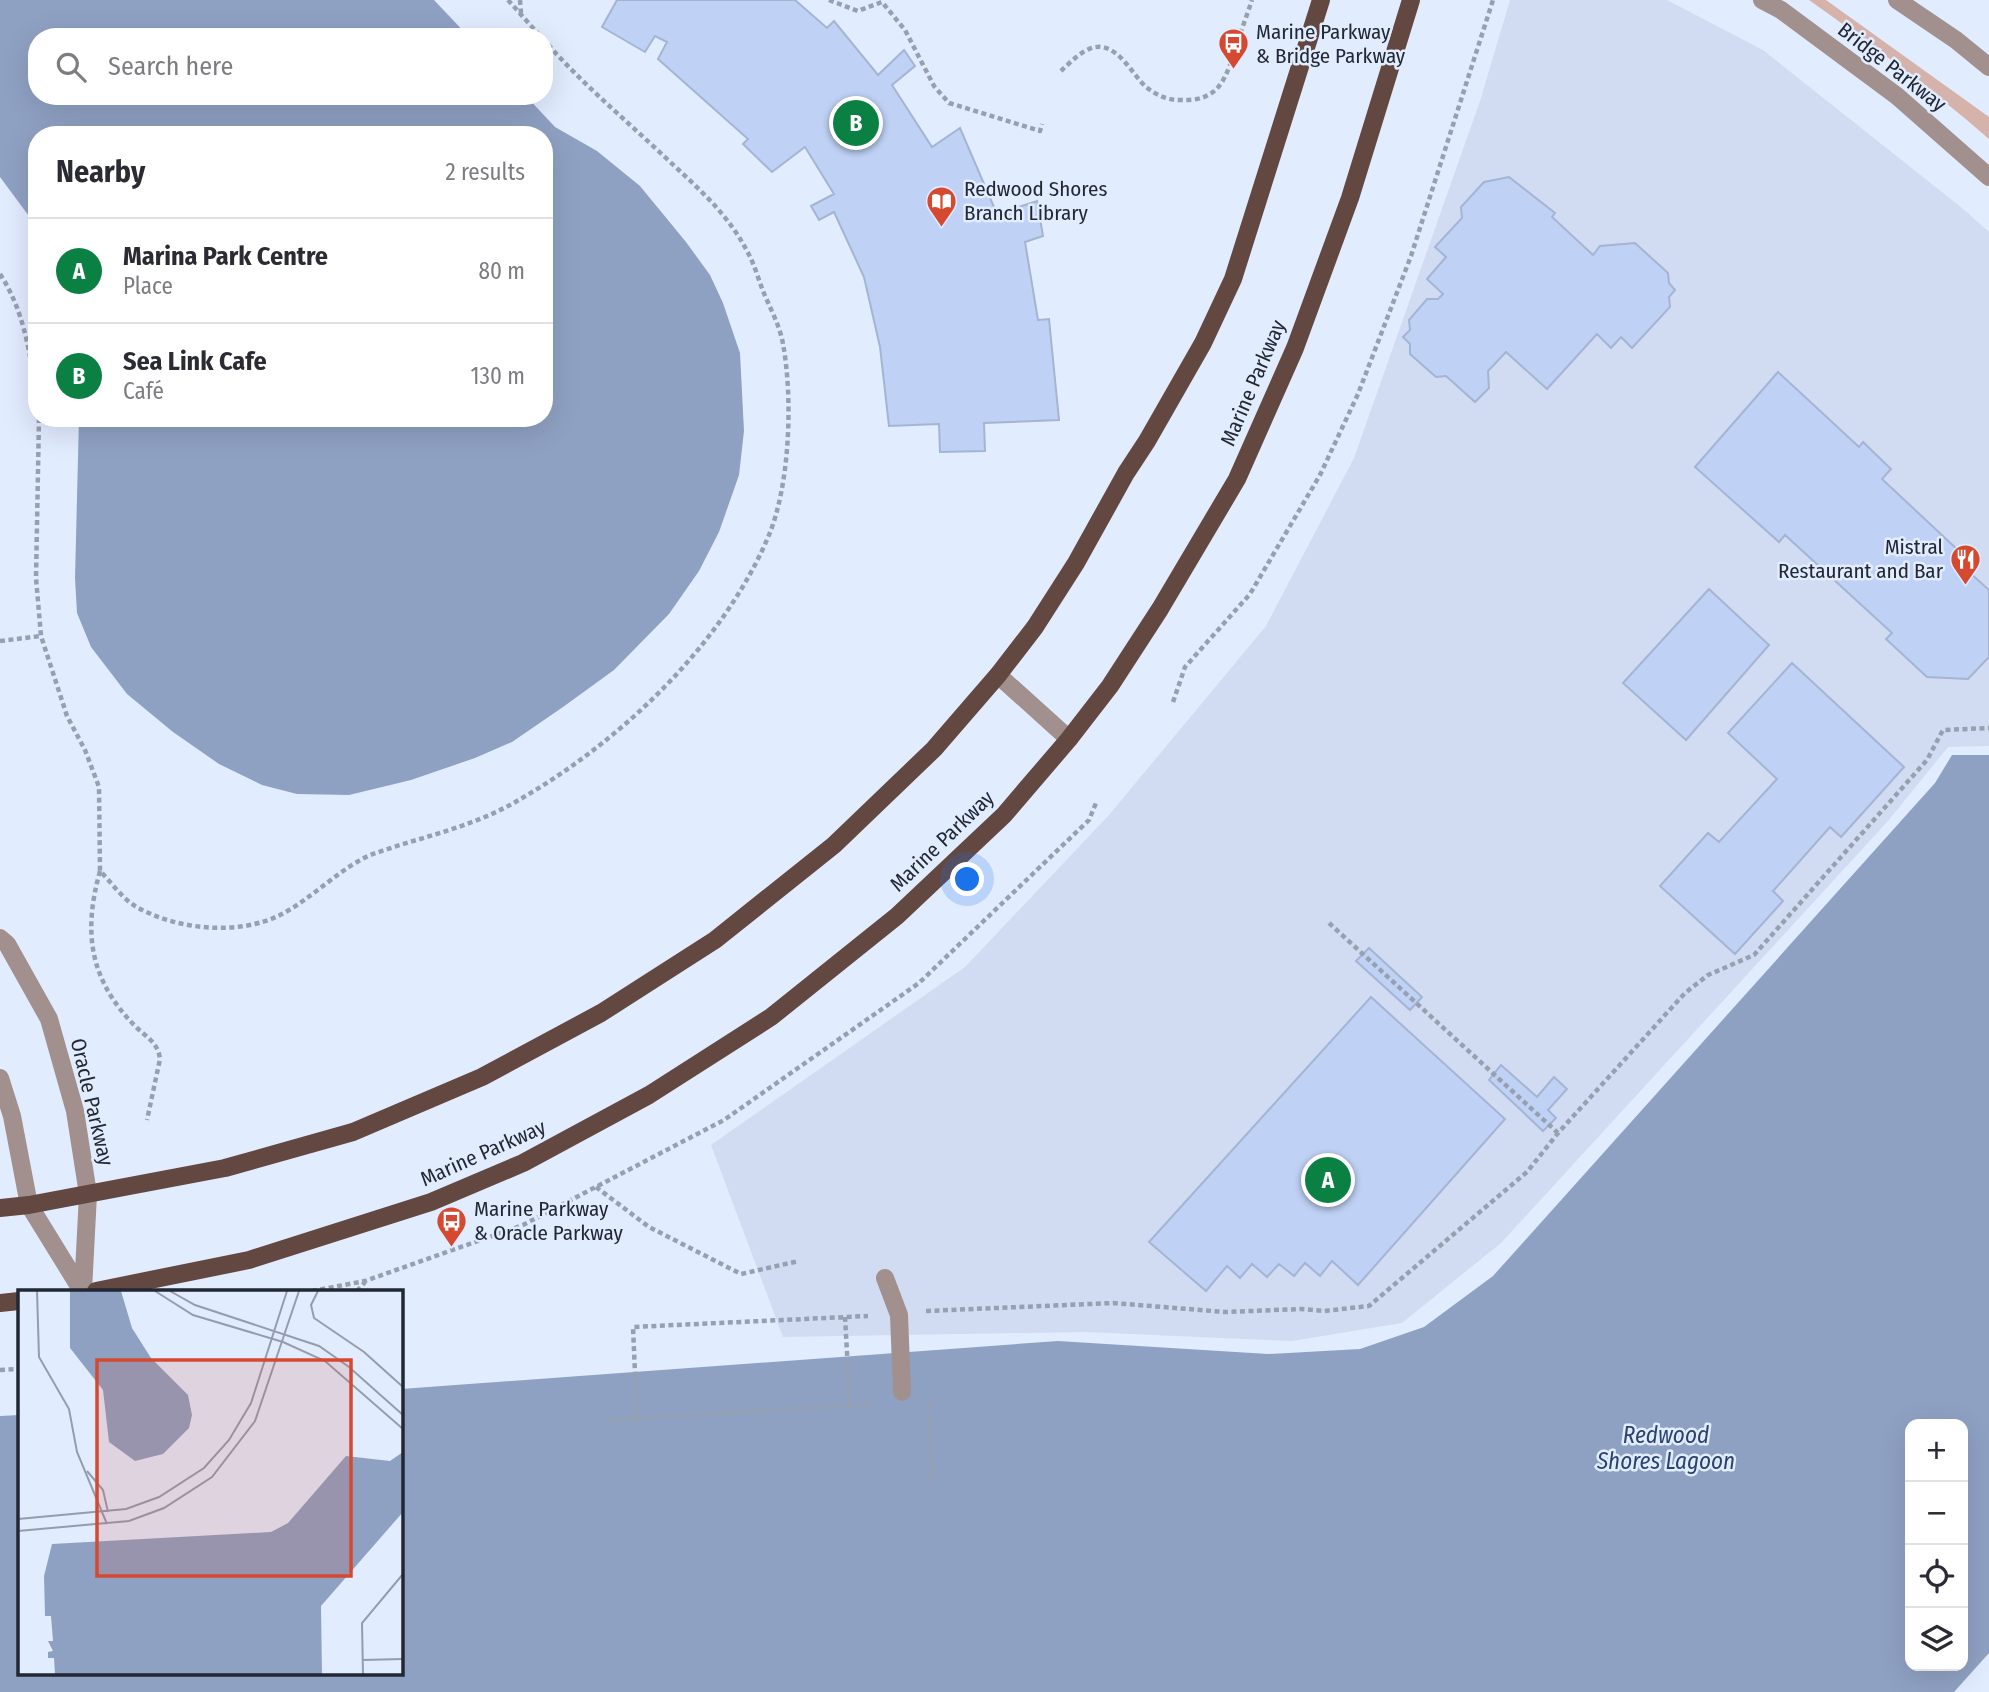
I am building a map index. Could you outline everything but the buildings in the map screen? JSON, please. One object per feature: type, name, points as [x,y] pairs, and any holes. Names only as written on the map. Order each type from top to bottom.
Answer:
[{"type":"main road","points":[[0,1208],[29,1205],[225,1168],[353,1132],[482,1077],[601,1013],[715,940],[834,845],[934,749],[998,676],[1035,627],[1076,563],[1203,343],[1233,279],[1321,0]]},
{"type":"main road","name":"Marine Parkway","points":[[101,1290],[249,1260],[431,1202],[523,1163],[649,1095],[771,1017],[897,916],[1004,815],[1110,686],[1160,609],[1237,479],[1294,348],[1350,198],[1411,0]]},
{"type":"main road","points":[[0,1303],[18,1301]]},
{"type":"street","name":"Bridge Parkway","points":[[1762,0],[1781,10],[1897,96],[1989,177]]},
{"type":"street","points":[[1897,0],[1956,40],[1989,67]]},
{"type":"street","points":[[998,676],[1069,739]]},
{"type":"street","name":"Oracle Parkway","points":[[0,938],[7,944],[49,1019],[75,1111],[88,1194],[82,1290]]},
{"type":"street","name":"Oracle Parkway","points":[[0,1078],[12,1116],[29,1205],[81,1290]]},
{"type":"street","points":[[885,1278],[899,1315],[902,1391]]},
{"type":"path","points":[[508,0],[533,28]]},
{"type":"path","points":[[520,0],[521,14]]},
{"type":"path","points":[[829,0],[858,11],[882,2],[905,30],[934,86],[949,103],[1040,131],[1042,124]]},
{"type":"path","points":[[1061,71],[1091,48],[1101,47],[1118,56],[1146,87],[1159,96],[1173,100],[1202,99],[1218,89],[1226,76],[1252,0]]},
{"type":"path","points":[[1173,702],[1185,667],[1250,594],[1320,475],[1359,394],[1411,256],[1493,0]]},
{"type":"path","points":[[100,871],[132,904],[157,916],[186,924],[231,928],[258,923],[281,914],[372,854],[462,827],[516,802],[578,762],[645,707],[687,663],[741,590],[770,533],[786,471],[788,402],[783,342],[747,251],[714,203],[577,77],[553,50]]},
{"type":"path","points":[[0,274],[10,289],[28,344]]},
{"type":"path","points":[[39,427],[36,567],[41,636],[67,716],[85,750],[99,787],[100,871],[92,899],[90,927],[95,961],[110,995],[135,1026],[159,1049],[160,1059],[146,1121]]},
{"type":"path","points":[[0,641],[41,636]]},
{"type":"path","points":[[637,1419],[633,1327],[1113,1303],[1225,1312],[1301,1309],[1324,1311],[1369,1306],[1527,1172],[1558,1133],[1685,993],[1708,975],[1755,955],[1913,778],[1927,760],[1943,730],[1989,728]]},
{"type":"path","points":[[317,1290],[365,1281],[523,1225],[724,1120],[919,983],[1089,820],[1096,803]]},
{"type":"path","points":[[1329,923],[1558,1133]]},
{"type":"path","points":[[596,1187],[649,1227],[741,1274],[799,1261]]},
{"type":"path","points":[[358,1290],[365,1281]]},
{"type":"path","points":[[845,1317],[850,1406]]},
{"type":"path","points":[[0,1370],[18,1369]]},
{"type":"path","points":[[610,1420],[881,1404]]},
{"type":"shaded area","points":[[1510,0],[1667,0],[1763,50],[1989,232],[1989,746],[1948,747],[1888,821],[1501,1243],[1402,1323],[1292,1341],[1086,1332],[783,1337],[711,1145],[965,967],[1109,815],[1266,626],[1354,458],[1480,101]]},
{"type":"shaded area","points":[[1809,0],[1826,0],[1989,117],[1989,139],[1901,67]]},
{"type":"water","points":[[0,0],[434,0],[460,28],[28,28],[28,105],[534,105],[555,127],[597,151],[640,186],[710,275],[723,303],[740,353],[744,431],[739,475],[719,532],[699,571],[669,614],[614,670],[512,742],[475,758],[411,780],[349,795],[297,794],[262,785],[219,764],[173,732],[127,694],[91,647],[77,613],[75,578],[79,427],[553,427],[553,126],[28,126],[28,215],[0,177]]},
{"type":"water","name":"Redwood Shores Lagoon","points":[[1952,755],[1989,755],[1989,1653],[1954,1692],[0,1692],[0,1416],[18,1415],[18,1674],[402,1674],[402,1389],[1058,1341],[1268,1354],[1360,1349],[1424,1327],[1493,1276],[1935,783]]},
{"type":"place","name":"Marine Parkway & Bridge Parkway","points":[[1233,71]]},
{"type":"place","name":"Sea Link Cafe","points":[[856,123]]},
{"type":"place","name":"Redwood Shores Branch Library","points":[[941,228]]},
{"type":"place","name":"Mistral Restaurant and Bar","points":[[1966,586]]},
{"type":"place","name":"Marina Park Centre","points":[[1328,1180]]},
{"type":"place","name":"Marine Parkway & Oracle Parkway","points":[[451,1248]]}]
